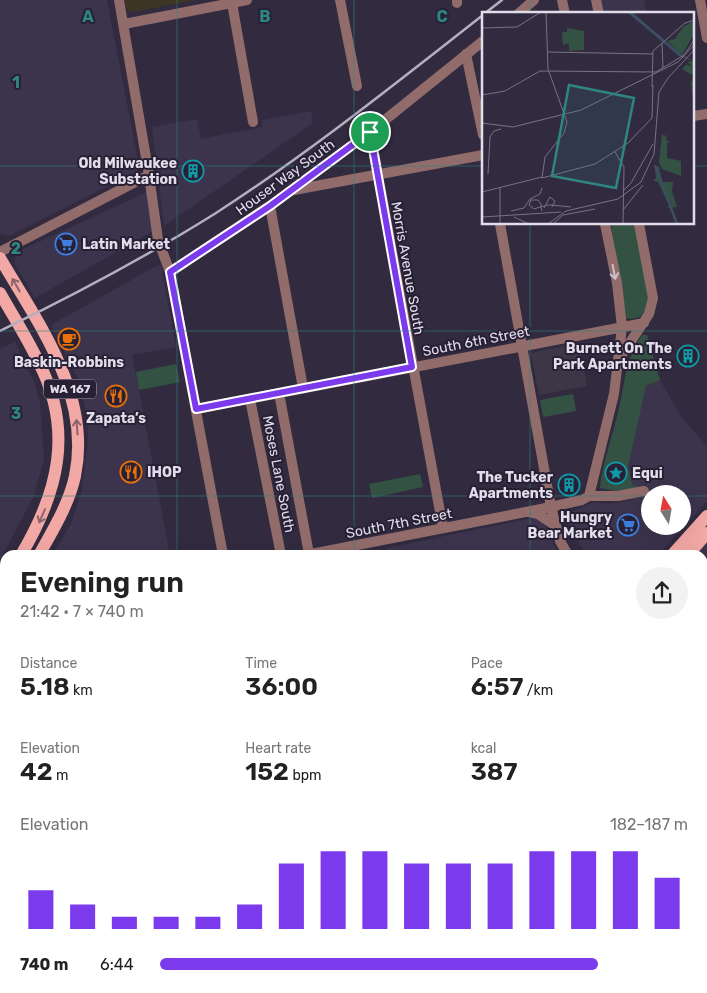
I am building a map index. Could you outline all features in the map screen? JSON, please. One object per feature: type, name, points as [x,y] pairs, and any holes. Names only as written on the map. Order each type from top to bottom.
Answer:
[{"type":"main road","name":"WA 167","points":[[0,258],[62,369],[73,398],[76,416],[78,453],[76,475],[65,507],[42,550]]},
{"type":"main road","name":"WA 167","points":[[0,293],[46,379],[52,396],[58,439],[54,482],[43,513],[24,550]]},
{"type":"main road","points":[[676,550],[707,516]]},
{"type":"main road","points":[[692,550],[707,533]]},
{"type":"street","points":[[124,24],[247,0]]},
{"type":"street","points":[[340,0],[356,86]]},
{"type":"street","points":[[520,12],[534,0]]},
{"type":"street","points":[[700,0],[707,38]]},
{"type":"street","points":[[120,3],[136,22]]},
{"type":"street","points":[[120,3],[158,240],[170,272],[222,550]]},
{"type":"street","points":[[232,3],[253,122]]},
{"type":"street","name":"Houser Way South","points":[[170,272],[270,206],[370,132],[482,42]]},
{"type":"street","points":[[466,54],[482,130]]},
{"type":"street","points":[[694,116],[707,114]]},
{"type":"street","name":"Morris Avenue South","points":[[370,132],[443,528]]},
{"type":"street","points":[[290,191],[482,155]]},
{"type":"street","points":[[0,252],[149,175]]},
{"type":"street","points":[[270,206],[303,388]]},
{"type":"street","points":[[500,225],[551,507],[560,541],[565,550]]},
{"type":"street","points":[[588,496],[614,394],[622,327],[617,283],[605,225]]},
{"type":"street","points":[[619,360],[649,314],[652,298],[639,225]]},
{"type":"street","name":"South 6th Street","points":[[196,409],[644,323]]},
{"type":"street","points":[[279,393],[307,550]]},
{"type":"street","name":"Moses Lane South","points":[[250,399],[279,550]]},
{"type":"street","name":"South 7th Street","points":[[333,550],[551,507],[582,500],[588,496],[618,496],[641,492]]},
{"type":"street","points":[[525,512],[538,514],[556,526]]},
{"type":"shaded area","points":[[0,0],[107,0],[139,166],[138,171],[9,236],[0,234]]},
{"type":"shaded area","points":[[125,0],[196,0],[133,12],[127,10]]},
{"type":"shaded area","points":[[600,0],[644,0],[647,12],[602,12]]},
{"type":"shaded area","points":[[311,111],[313,123],[164,226],[152,127],[197,119],[201,139],[263,127],[262,120]]},
{"type":"shaded area","points":[[147,192],[153,231],[35,298],[14,263],[17,252]]},
{"type":"shaded area","points":[[158,265],[161,266],[176,347],[132,355],[169,550],[55,550],[71,524],[82,490],[88,440],[87,417],[80,383],[51,325]]},
{"type":"shaded area","points":[[15,342],[35,384],[40,404],[44,458],[34,496],[5,550],[0,550],[0,349]]},
{"type":"shaded area","points":[[579,343],[587,386],[539,395],[531,353]]},
{"type":"shaded area","points":[[660,380],[682,418],[707,446],[707,501],[691,519],[691,485],[641,485],[641,535],[676,535],[663,550],[584,550],[573,535],[569,523],[569,513],[594,502],[608,504],[631,500],[629,490],[637,487],[633,486],[628,467],[646,386]]},
{"type":"shaded area","points":[[533,518],[543,521],[557,550],[387,550],[387,548]]},
{"type":"shaded area","points":[[707,527],[707,550],[687,550]]},
{"type":"green space","points":[[611,225],[636,225],[650,306],[637,318],[625,318]]},
{"type":"green space","points":[[642,335],[647,335],[660,380],[646,386],[628,467],[633,486],[637,485],[637,488],[620,492],[600,488],[628,364]]},
{"type":"green space","points":[[176,364],[180,382],[139,390],[136,372]]},
{"type":"green space","points":[[573,394],[576,411],[543,417],[540,400]]},
{"type":"green space","points":[[420,474],[423,487],[372,498],[369,484]]},
{"type":"railway","points":[[487,12],[502,0]]},
{"type":"railway","points":[[0,331],[110,275],[216,213],[318,142],[482,16]]},
{"type":"place","name":"Old Milwaukee Substation","points":[[193,171]]},
{"type":"place","name":"Latin Market","points":[[66,244]]},
{"type":"place","name":"Baskin-Robbins","points":[[69,339]]},
{"type":"place","name":"Burnett On The Park Apartments","points":[[688,356]]},
{"type":"place","name":"Zapata’s","points":[[116,396]]},
{"type":"place","name":"IHOP","points":[[131,472]]},
{"type":"place","name":"Equi","points":[[616,473]]},
{"type":"place","name":"The Tucker Apartments","points":[[569,485]]},
{"type":"place","name":"Hungry Bear Market","points":[[628,525]]},
{"type":"route","points":[[370,132],[412,367],[196,409],[170,272],[270,206],[370,132]]}]
